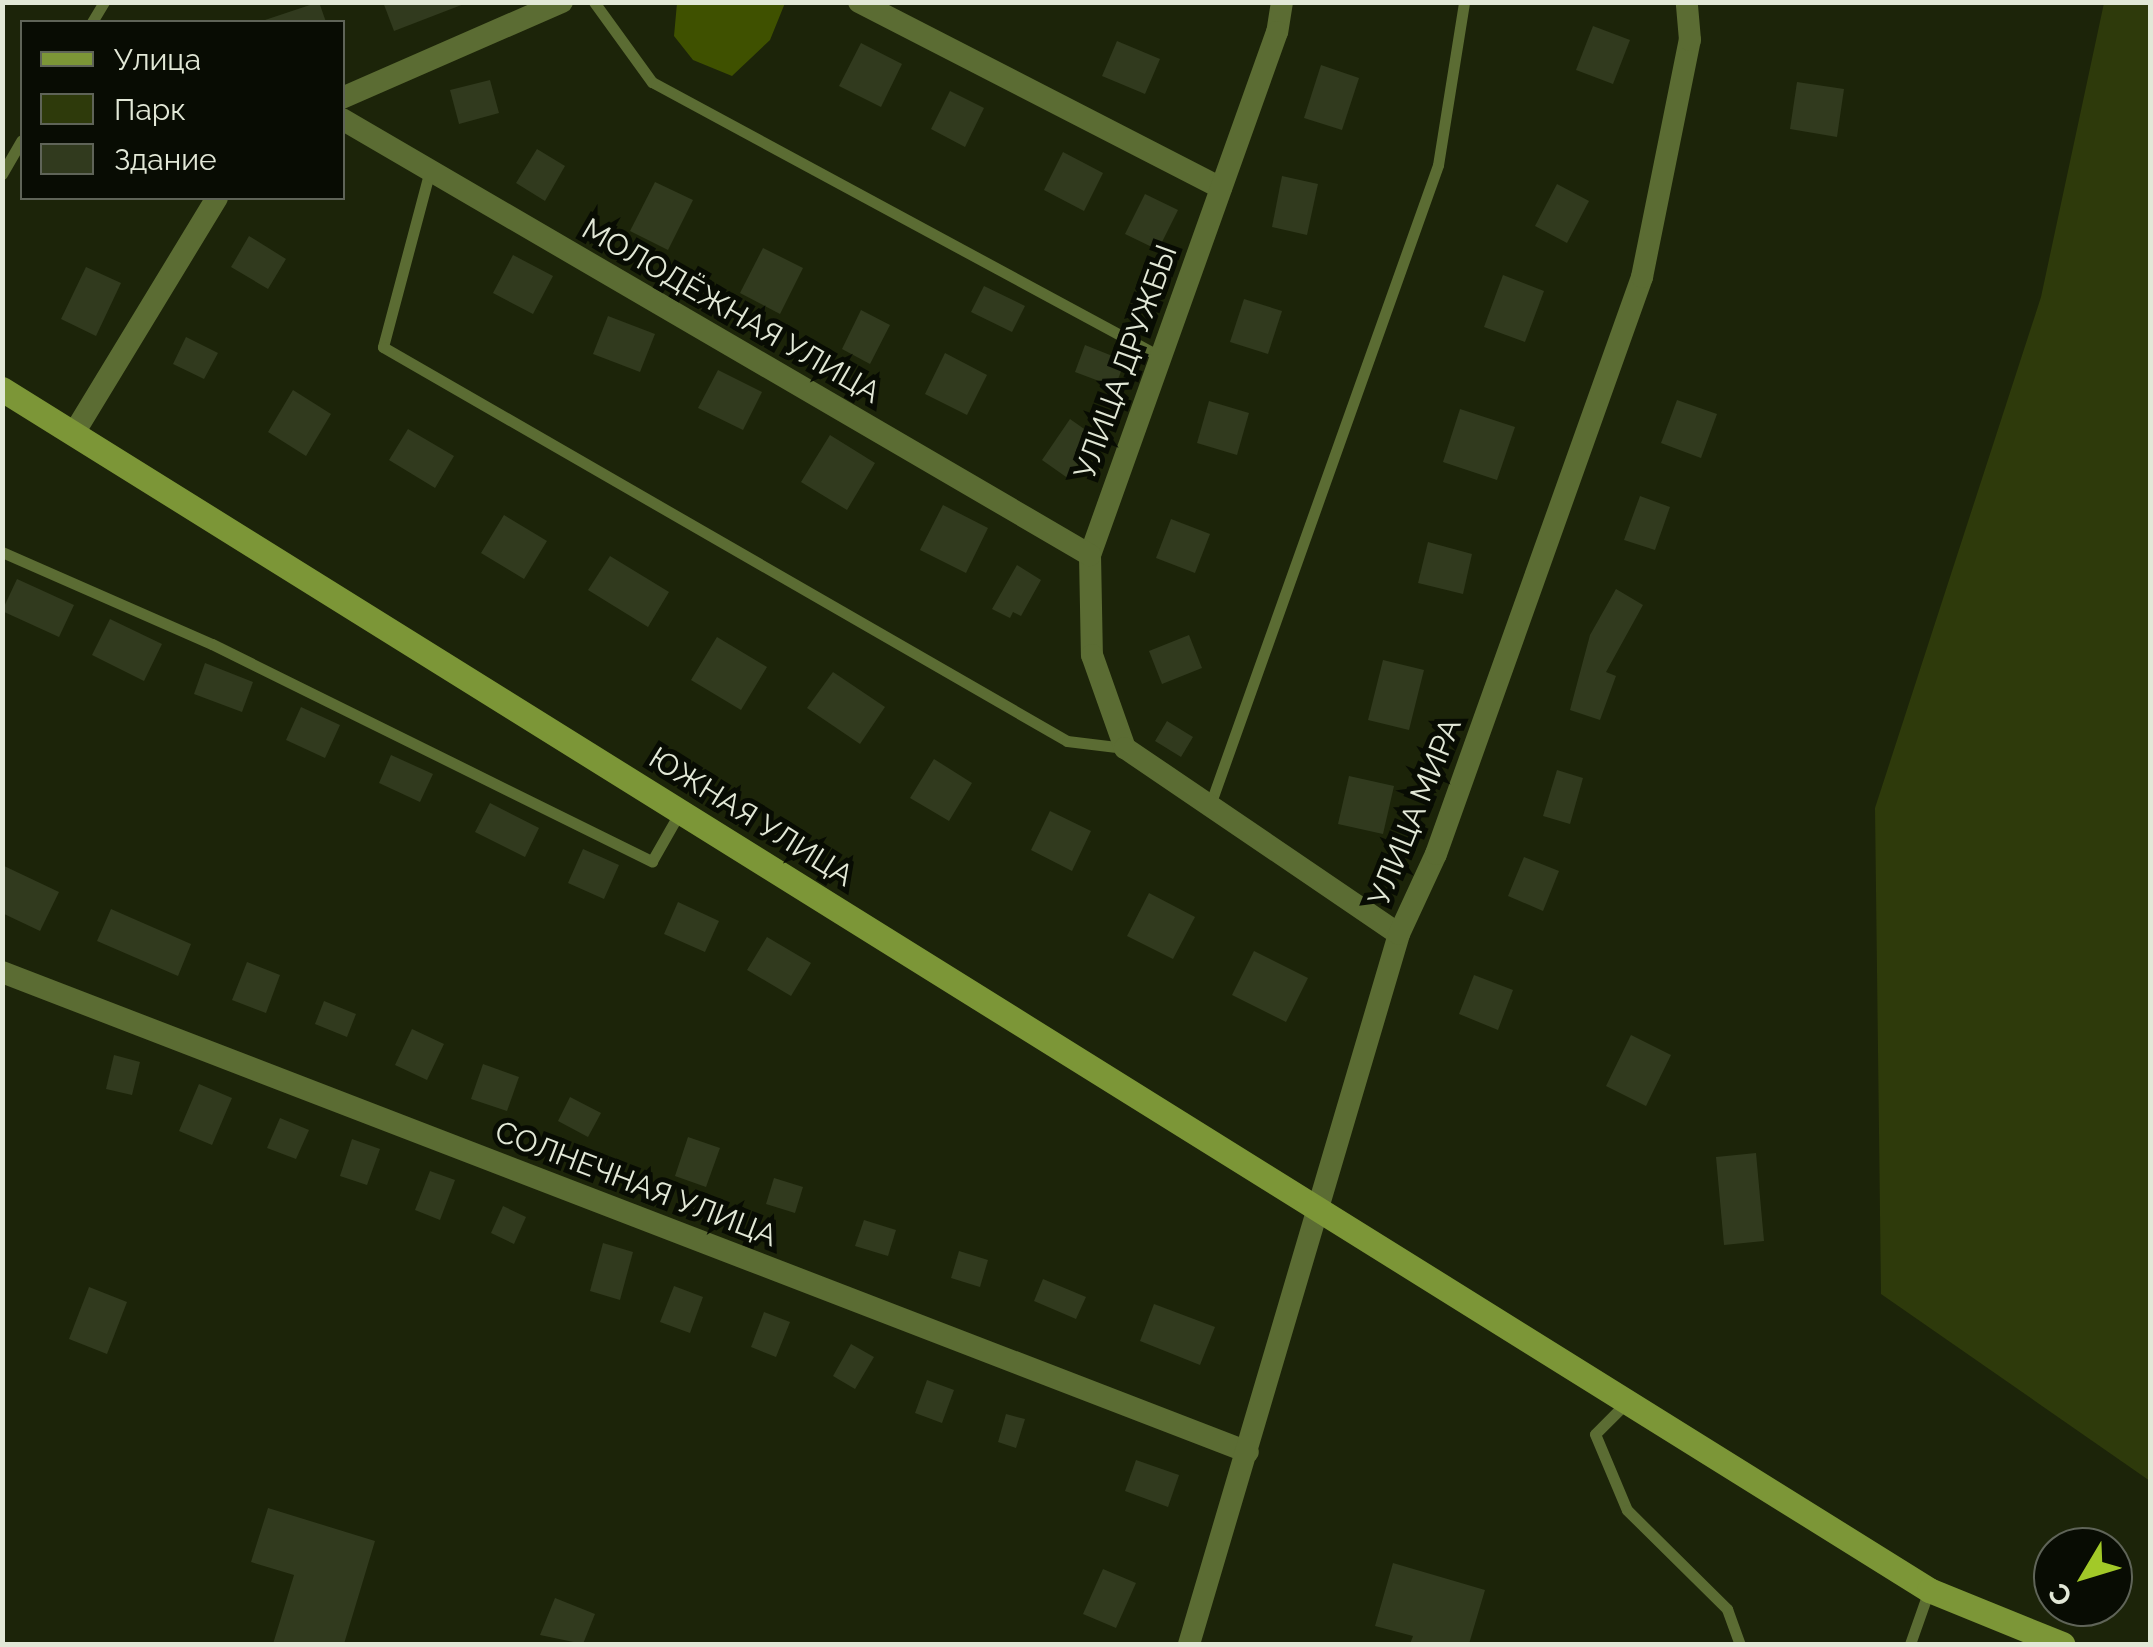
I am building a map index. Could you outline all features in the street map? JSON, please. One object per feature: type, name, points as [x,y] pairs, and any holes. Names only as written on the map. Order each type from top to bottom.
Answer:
[{"type":"main road","name":"ЮЖНАЯ УЛИЦА","points":[[2,389],[1319,1214],[1929,1590],[2062,1644]]},
{"type":"street","points":[[345,97],[562,2]]},
{"type":"street","points":[[859,2],[1221,188]]},
{"type":"street","name":"УЛИЦА ДРУЖБЫ","points":[[1125,748],[1092,655],[1090,555],[1277,32],[1282,2]]},
{"type":"street","name":"УЛИЦА МИРА","points":[[1189,1644],[1399,934],[1436,854],[1642,276],[1690,40],[1687,2]]},
{"type":"street","name":"МОЛОДЁЖНАЯ УЛИЦА","points":[[345,121],[1090,555]]},
{"type":"street","points":[[74,433],[216,200]]},
{"type":"street","points":[[1125,748],[1399,934]]},
{"type":"street","name":"СОЛНЕЧНАЯ УЛИЦА","points":[[2,972],[1248,1452]]},
{"type":"lane","points":[[594,2],[652,82],[1159,356]]},
{"type":"lane","points":[[1210,805],[1438,165],[1464,2]]},
{"type":"lane","points":[[2,174],[20,143]]},
{"type":"lane","points":[[430,170],[383,346],[1067,741],[1125,748]]},
{"type":"lane","points":[[2,552],[212,644],[652,861],[681,811]]},
{"type":"lane","points":[[1627,1402],[1596,1434],[1626,1510],[1728,1609],[1740,1644]]},
{"type":"lane","points":[[1910,1644],[1929,1590]]},
{"type":"green space","points":[[2104,3],[2150,3],[2150,1481],[1881,1294],[1875,808],[2041,297]]},
{"type":"shaded area","points":[[677,2],[785,3],[770,40],[732,76],[693,60],[674,36]]},
{"type":"building","points":[[319,2],[325,20],[265,20]]},
{"type":"building","points":[[383,2],[464,2],[464,4],[394,31]]},
{"type":"building","points":[[1593,26],[1630,40],[1613,84],[1576,70]]},
{"type":"building","points":[[1117,41],[1160,59],[1145,94],[1102,76]]},
{"type":"building","points":[[861,43],[902,64],[881,107],[839,86]]},
{"type":"building","points":[[1321,65],[1359,78],[1342,130],[1304,118]]},
{"type":"building","points":[[490,80],[499,113],[459,124],[450,90]]},
{"type":"building","points":[[1797,82],[1844,89],[1837,137],[1790,129]]},
{"type":"building","points":[[950,91],[984,108],[965,147],[931,129]]},
{"type":"building","points":[[537,149],[565,166],[545,201],[516,183]]},
{"type":"building","points":[[1063,152],[1103,173],[1084,211],[1044,190]]},
{"type":"building","points":[[1282,176],[1318,184],[1307,235],[1272,227]]},
{"type":"building","points":[[655,182],[693,200],[668,250],[630,231]]},
{"type":"building","points":[[1557,184],[1589,201],[1567,243],[1535,226]]},
{"type":"building","points":[[1145,194],[1178,210],[1158,250],[1125,234]]},
{"type":"building","points":[[249,236],[286,259],[268,289],[231,267]]},
{"type":"building","points":[[763,248],[803,268],[780,314],[740,293]]},
{"type":"building","points":[[513,255],[553,276],[533,314],[493,293]]},
{"type":"building","points":[[86,267],[121,283],[96,336],[61,319]]},
{"type":"building","points":[[1503,275],[1544,291],[1525,342],[1484,327]]},
{"type":"building","points":[[984,286],[1025,306],[1012,332],[971,312]]},
{"type":"building","points":[[1244,299],[1282,311],[1268,354],[1230,342]]},
{"type":"building","points":[[861,310],[890,325],[870,364],[842,349]]},
{"type":"building","points":[[608,316],[655,334],[640,372],[593,354]]},
{"type":"building","points":[[186,337],[218,353],[204,379],[173,364]]},
{"type":"building","points":[[1085,345],[1125,361],[1115,387],[1075,372]]},
{"type":"building","points":[[945,353],[987,375],[967,415],[925,394]]},
{"type":"building","points":[[718,370],[762,392],[743,430],[698,408]]},
{"type":"building","points":[[293,390],[331,414],[306,456],[268,432]]},
{"type":"building","points":[[1677,400],[1717,414],[1701,458],[1661,443]]},
{"type":"building","points":[[1209,401],[1249,413],[1237,455],[1197,443]]},
{"type":"building","points":[[1460,409],[1515,427],[1497,480],[1443,462]]},
{"type":"building","points":[[1070,419],[1097,438],[1069,479],[1042,460]]},
{"type":"building","points":[[408,429],[454,456],[435,488],[389,460]]},
{"type":"building","points":[[830,435],[875,463],[847,510],[801,482]]},
{"type":"building","points":[[1640,496],[1670,507],[1655,550],[1624,540]]},
{"type":"building","points":[[943,505],[988,528],[966,573],[920,550]]},
{"type":"building","points":[[504,515],[547,541],[524,579],[481,553]]},
{"type":"building","points":[[1171,519],[1210,534],[1195,573],[1156,558]]},
{"type":"building","points":[[1428,542],[1472,554],[1463,594],[1418,583]]},
{"type":"building","points":[[610,556],[669,592],[648,627],[588,590]]},
{"type":"building","points":[[1017,565],[1041,580],[1021,616],[1013,612],[1010,618],[992,609]]},
{"type":"building","points":[[17,579],[74,605],[59,637],[2,611]]},
{"type":"building","points":[[1616,589],[1643,605],[1606,672],[1616,676],[1600,720],[1570,710],[1590,635]]},
{"type":"building","points":[[110,619],[162,644],[144,681],[92,655]]},
{"type":"building","points":[[1189,635],[1202,668],[1162,684],[1149,651]]},
{"type":"building","points":[[717,637],[767,667],[741,710],[691,680]]},
{"type":"building","points":[[1383,660],[1424,670],[1409,730],[1368,720]]},
{"type":"building","points":[[205,663],[253,682],[242,712],[194,694]]},
{"type":"building","points":[[833,672],[885,707],[860,744],[807,708]]},
{"type":"building","points":[[301,707],[340,725],[325,758],[286,740]]},
{"type":"building","points":[[1167,721],[1193,737],[1181,757],[1155,741]]},
{"type":"building","points":[[391,755],[433,774],[420,802],[379,783]]},
{"type":"building","points":[[934,759],[972,783],[949,821],[910,798]]},
{"type":"building","points":[[1557,770],[1583,778],[1570,824],[1543,816]]},
{"type":"building","points":[[1349,776],[1394,786],[1383,834],[1338,824]]},
{"type":"building","points":[[490,803],[539,828],[525,857],[475,832]]},
{"type":"building","points":[[1050,811],[1091,831],[1072,871],[1031,850]]},
{"type":"building","points":[[583,849],[619,865],[604,899],[568,883]]},
{"type":"building","points":[[1524,857],[1559,871],[1543,911],[1508,896]]},
{"type":"building","points":[[2,865],[59,892],[40,931],[2,913]]},
{"type":"building","points":[[1149,893],[1195,917],[1173,959],[1127,936]]},
{"type":"building","points":[[678,902],[719,921],[705,952],[664,934]]},
{"type":"building","points":[[111,909],[191,944],[178,976],[97,941]]},
{"type":"building","points":[[767,937],[811,963],[791,996],[747,970]]},
{"type":"building","points":[[1254,951],[1308,978],[1286,1022],[1232,995]]},
{"type":"building","points":[[247,962],[280,975],[266,1013],[232,1000]]},
{"type":"building","points":[[1474,975],[1513,990],[1498,1030],[1459,1014]]},
{"type":"building","points":[[324,1001],[356,1014],[347,1037],[315,1024]]},
{"type":"building","points":[[412,1029],[444,1044],[427,1080],[395,1065]]},
{"type":"building","points":[[1631,1035],[1671,1055],[1646,1106],[1606,1086]]},
{"type":"building","points":[[114,1055],[140,1062],[132,1095],[106,1089]]},
{"type":"building","points":[[483,1064],[519,1077],[507,1111],[471,1099]]},
{"type":"building","points":[[199,1084],[232,1098],[212,1145],[179,1131]]},
{"type":"building","points":[[570,1097],[601,1113],[588,1137],[558,1121]]},
{"type":"building","points":[[280,1118],[309,1130],[296,1159],[267,1148]]},
{"type":"building","points":[[688,1137],[720,1148],[706,1187],[675,1176]]},
{"type":"building","points":[[352,1139],[380,1149],[367,1185],[340,1176]]},
{"type":"building","points":[[1756,1153],[1764,1241],[1724,1245],[1716,1157]]},
{"type":"building","points":[[430,1171],[455,1180],[440,1220],[415,1210]]},
{"type":"building","points":[[774,1178],[803,1187],[795,1213],[766,1204]]},
{"type":"building","points":[[503,1206],[526,1217],[514,1244],[491,1233]]},
{"type":"building","points":[[864,1220],[896,1230],[888,1256],[855,1246]]},
{"type":"building","points":[[603,1243],[633,1252],[620,1300],[590,1291]]},
{"type":"building","points":[[959,1251],[988,1260],[980,1287],[951,1278]]},
{"type":"building","points":[[1043,1279],[1086,1297],[1076,1319],[1034,1301]]},
{"type":"building","points":[[674,1286],[703,1297],[690,1333],[660,1322]]},
{"type":"building","points":[[89,1287],[127,1302],[107,1354],[69,1339]]},
{"type":"building","points":[[1154,1304],[1215,1327],[1200,1365],[1140,1341]]},
{"type":"building","points":[[764,1312],[790,1322],[776,1357],[751,1347]]},
{"type":"building","points":[[851,1344],[874,1357],[855,1389],[833,1376]]},
{"type":"building","points":[[927,1380],[954,1390],[942,1423],[915,1413]]},
{"type":"building","points":[[1006,1414],[1025,1419],[1016,1448],[998,1442]]},
{"type":"building","points":[[1136,1460],[1179,1475],[1168,1507],[1125,1491]]},
{"type":"building","points":[[268,1508],[375,1541],[344,1644],[273,1644],[294,1575],[251,1562]]},
{"type":"building","points":[[1393,1563],[1485,1590],[1469,1644],[1410,1644],[1413,1636],[1375,1626]]},
{"type":"building","points":[[1103,1569],[1136,1583],[1116,1628],[1083,1614]]},
{"type":"building","points":[[555,1598],[595,1614],[583,1644],[540,1635]]}]
